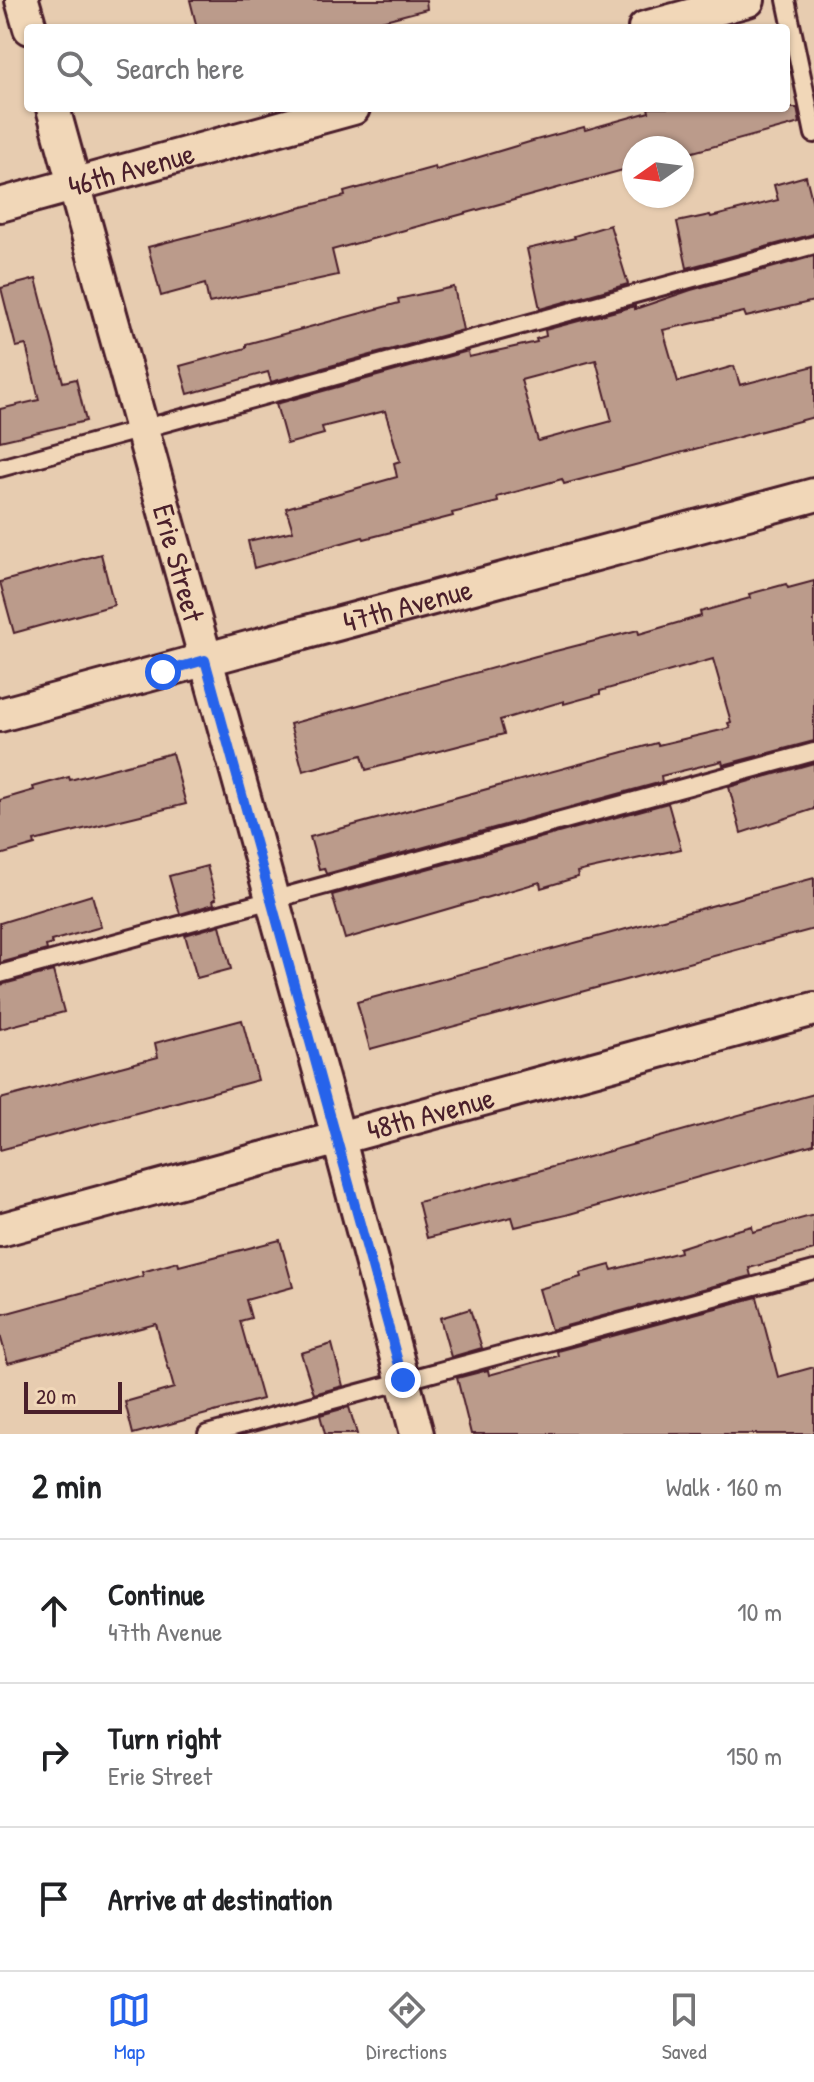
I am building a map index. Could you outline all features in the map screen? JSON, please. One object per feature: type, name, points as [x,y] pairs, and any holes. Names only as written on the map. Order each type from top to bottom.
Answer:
[{"type":"street","points":[[22,0],[29,24]]},
{"type":"street","points":[[660,24],[748,0]]},
{"type":"street","name":"Erie Street","points":[[54,112],[339,1140],[417,1434]]},
{"type":"street","name":"46th Avenue","points":[[0,205],[338,112]]},
{"type":"street","name":"47th Avenue","points":[[0,715],[814,495]]},
{"type":"street","name":"48th Avenue","points":[[0,1230],[814,1009]]},
{"type":"lane","points":[[786,0],[814,134]]},
{"type":"lane","points":[[0,468],[814,245]]},
{"type":"lane","points":[[0,974],[814,752]]},
{"type":"lane","points":[[207,1434],[814,1270]]},
{"type":"building","points":[[190,0],[426,0],[427,9],[369,24],[196,24]]},
{"type":"building","points":[[790,108],[797,108],[800,123],[694,152],[694,136],[622,136],[622,170],[332,250],[338,275],[209,303],[205,284],[161,296],[148,247],[345,196],[344,192],[435,167],[436,170],[584,127],[585,130],[649,112],[790,112]]},
{"type":"building","points":[[806,176],[814,208],[814,234],[687,268],[677,222],[778,200],[774,185]]},
{"type":"building","points":[[610,225],[628,284],[540,309],[527,249],[575,238]]},
{"type":"building","points":[[814,256],[814,301],[746,317],[744,312],[663,330],[678,382],[734,366],[740,385],[814,366],[814,417],[564,484],[562,479],[497,497],[498,502],[452,513],[453,516],[363,537],[254,568],[248,541],[293,531],[286,508],[397,477],[394,463],[400,461],[385,411],[322,427],[324,434],[287,444],[276,404],[468,351],[469,357],[537,342],[536,339],[546,336],[545,330],[635,306],[635,309]],"holes":[[[596,360],[612,421],[538,441],[521,380]]]},
{"type":"building","points":[[36,279],[63,382],[76,379],[86,421],[0,441],[0,409],[39,400],[26,345],[16,347],[1,288]]},
{"type":"building","points":[[454,287],[463,330],[271,382],[268,372],[188,394],[180,366],[246,348],[246,344],[399,303],[398,299]]},
{"type":"building","points":[[101,554],[114,605],[14,633],[0,582]]},
{"type":"building","points":[[814,581],[814,741],[723,765],[722,761],[661,776],[662,782],[326,874],[324,868],[319,869],[310,837],[657,743],[730,728],[728,723],[731,722],[713,659],[600,691],[600,694],[500,720],[504,734],[366,770],[362,755],[303,771],[290,724],[536,656],[638,630],[639,634],[701,616],[700,612],[750,598],[749,594],[786,584],[788,588]]},
{"type":"building","points":[[172,753],[186,804],[34,841],[35,845],[0,855],[0,800],[69,777],[70,780]]},
{"type":"building","points":[[814,763],[814,809],[741,833],[729,787]]},
{"type":"building","points":[[668,803],[681,849],[577,872],[578,877],[541,888],[540,882],[345,939],[332,895]]},
{"type":"building","points":[[207,866],[216,899],[213,900],[214,904],[180,914],[169,876]]},
{"type":"building","points":[[814,878],[814,929],[370,1049],[357,1002]]},
{"type":"building","points":[[92,895],[101,927],[51,941],[52,944],[46,946],[47,950],[0,963],[0,923]]},
{"type":"building","points":[[220,925],[231,969],[197,978],[185,935]]},
{"type":"building","points":[[53,971],[64,1012],[0,1029],[0,985]]},
{"type":"building","points":[[242,1020],[258,1080],[0,1150],[0,1099],[158,1057],[155,1043]]},
{"type":"building","points":[[814,1094],[814,1144],[566,1215],[515,1227],[512,1217],[427,1238],[418,1202]]},
{"type":"building","points":[[814,1215],[814,1250],[749,1268],[751,1276],[551,1330],[539,1289],[610,1265],[612,1270],[680,1252],[679,1248],[752,1226],[753,1232]]},
{"type":"building","points":[[280,1240],[293,1287],[246,1300],[251,1318],[240,1321],[262,1399],[133,1434],[125,1402],[174,1388],[156,1324],[8,1363],[0,1335],[0,1315],[143,1276],[142,1272],[178,1262],[179,1266]]},
{"type":"building","points":[[757,1297],[778,1377],[814,1367],[814,1434],[471,1434],[457,1378],[488,1370],[489,1375],[558,1356],[557,1351]]},
{"type":"building","points":[[470,1309],[482,1348],[451,1357],[440,1318]]},
{"type":"building","points":[[332,1344],[343,1386],[314,1394],[301,1353]]},
{"type":"building","points":[[349,1407],[357,1434],[325,1434],[320,1415]]},
{"type":"route","points":[[163,672],[205,660],[403,1380]]}]
